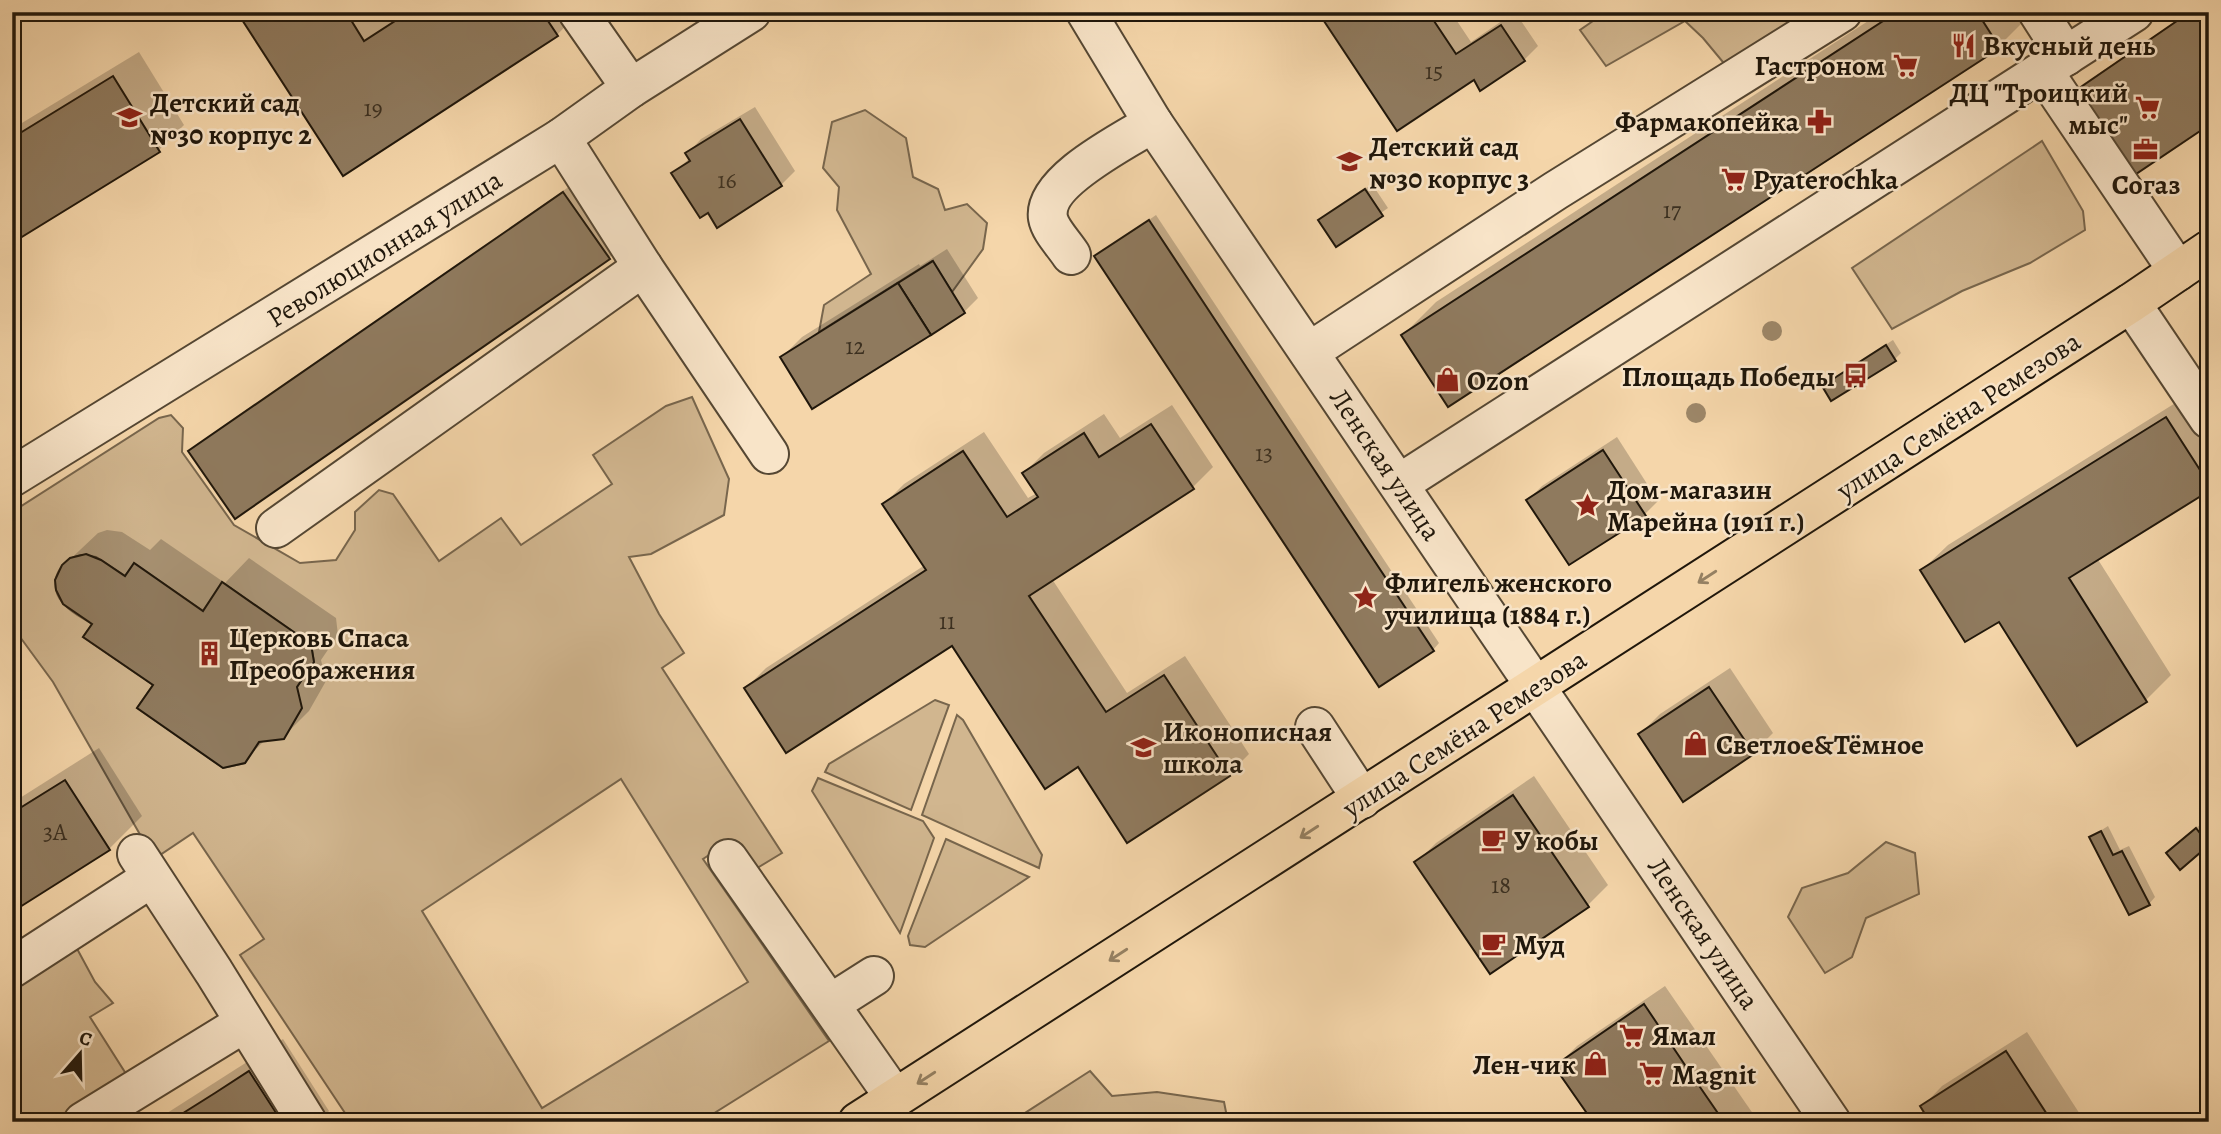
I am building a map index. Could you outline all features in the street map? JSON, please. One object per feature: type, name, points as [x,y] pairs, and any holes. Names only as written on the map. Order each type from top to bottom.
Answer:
[{"type":"main road","name":"улица Семёна Ремезова","points":[[858,1122],[1537,687],[2209,250]]},
{"type":"street","points":[[578,12],[631,88]]},
{"type":"street","name":"Революционная улица","points":[[12,477],[561,138],[631,88],[751,12]]},
{"type":"street","name":"Ленская улица","points":[[1086,12],[1153,123],[1831,1122]]},
{"type":"street","points":[[1309,352],[1555,191],[1842,12]]},
{"type":"street","points":[[2038,12],[2055,63],[2178,271]]},
{"type":"street","points":[[1399,484],[2134,12]]},
{"type":"street","points":[[1071,255],[1048,220],[1048,205],[1058,188],[1072,175],[1153,123]]},
{"type":"street","points":[[561,138],[643,267],[769,454]]},
{"type":"street","points":[[276,528],[643,267]]},
{"type":"street","points":[[2131,303],[2209,419]]},
{"type":"street","points":[[1315,727],[1362,799]]},
{"type":"street","points":[[728,859],[895,1098]]},
{"type":"street","points":[[12,968],[144,866],[214,972],[307,1122]]},
{"type":"street","points":[[830,1004],[874,976]]},
{"type":"street","points":[[83,1122],[244,1023]]},
{"type":"shaded area","points":[[1606,12],[1844,12],[1732,73],[1685,21],[1606,66],[1580,30]]},
{"type":"shaded area","points":[[865,110],[906,138],[913,177],[938,189],[945,210],[967,204],[987,223],[983,249],[952,292],[932,261],[819,332],[824,305],[871,274],[837,210],[839,187],[823,168],[832,122]]},
{"type":"shaded area","points":[[2042,141],[2083,211],[2085,230],[2030,263],[1962,291],[1892,329],[1852,268]]},
{"type":"shaded area","points":[[692,397],[729,479],[724,515],[651,554],[629,557],[659,614],[684,653],[662,668],[782,853],[754,870],[732,840],[703,859],[829,1041],[700,1122],[351,1122],[240,955],[264,939],[193,833],[154,859],[53,682],[12,626],[12,512],[159,418],[171,415],[183,428],[182,452],[234,525],[300,563],[336,560],[355,530],[355,512],[379,490],[393,494],[439,561],[501,518],[521,545],[612,484],[593,455],[666,406]],"holes":[[[81,555],[96,557],[125,576],[135,564],[203,611],[223,583],[311,644],[314,662],[245,763],[223,768],[137,708],[153,685],[83,637],[92,624],[68,608],[56,590],[55,583],[60,568]],[[621,779],[748,982],[542,1108],[422,911]]]},
{"type":"shaded area","points":[[935,700],[949,705],[911,810],[825,772],[829,764]]},
{"type":"shaded area","points":[[957,715],[963,720],[1042,855],[1039,868],[922,815]]},
{"type":"shaded area","points":[[818,778],[923,821],[934,838],[900,933],[812,791]]},
{"type":"shaded area","points":[[946,839],[1029,877],[925,947],[910,945],[908,936]]},
{"type":"shaded area","points":[[1886,842],[1915,853],[1919,894],[1866,918],[1852,957],[1825,973],[1788,917],[1802,888],[1848,873]]},
{"type":"shaded area","points":[[75,945],[95,982],[113,1003],[90,1017],[128,1077],[58,1122],[12,1122],[12,984]]},
{"type":"shaded area","points":[[1090,1071],[1112,1096],[1157,1092],[1224,1102],[1228,1122],[1011,1122]]},
{"type":"building","points":[[237,12],[346,12],[364,41],[409,12],[542,12],[558,36],[343,176]]},
{"type":"building","points":[[1318,12],[1428,12],[1456,54],[1501,25],[1525,61],[1480,91],[1474,80],[1397,131]]},
{"type":"building","points":[[1897,12],[1977,12],[2000,48],[1448,407],[1401,335]]},
{"type":"building","name":"ДЦ \"Троицкий мыс\"","points":[[2190,12],[2209,12],[2209,125],[2133,176],[2075,91]]},
{"type":"building","points":[[113,76],[160,152],[12,243],[12,138]]},
{"type":"building","points":[[740,119],[782,186],[717,228],[708,213],[700,218],[671,173],[690,161],[685,153]]},
{"type":"building","points":[[1365,189],[1383,216],[1336,247],[1318,220]]},
{"type":"building","points":[[563,192],[610,259],[235,519],[188,451]]},
{"type":"building","points":[[1149,220],[1434,651],[1379,687],[1094,256]]},
{"type":"building","points":[[933,261],[965,313],[931,335],[898,283]]},
{"type":"building","points":[[898,283],[931,335],[812,409],[780,357]]},
{"type":"building","points":[[1886,345],[1896,361],[1831,401],[1822,386]]},
{"type":"building","points":[[2166,417],[2209,484],[2209,491],[2069,578],[2147,702],[2077,746],[1999,622],[1965,642],[1920,570]]},
{"type":"building","points":[[1151,424],[1194,489],[1029,596],[1106,712],[1164,675],[1230,776],[1127,843],[1078,767],[1045,789],[952,646],[786,753],[744,688],[926,570],[882,504],[963,451],[1007,517],[1038,497],[1022,473],[1084,433],[1099,457]]},
{"type":"building","points":[[1603,450],[1646,516],[1569,565],[1526,500]]},
{"type":"building","name":"Церковь Спаса Преображения","points":[[86,554],[101,560],[125,576],[134,563],[203,611],[222,582],[311,644],[314,662],[297,687],[302,708],[284,739],[259,742],[245,763],[223,768],[137,708],[153,685],[83,637],[92,624],[63,604],[56,590],[55,580],[62,565],[70,558]]},
{"type":"building","name":"Светлое&Тёмное","points":[[1709,687],[1754,754],[1683,802],[1638,734]]},
{"type":"building","points":[[65,780],[110,850],[12,912],[12,813]]},
{"type":"building","points":[[1513,795],[1589,907],[1490,974],[1414,862]]},
{"type":"building","points":[[2196,828],[2209,845],[2180,870],[2166,853]]},
{"type":"building","points":[[2101,831],[2113,855],[2122,851],[2150,905],[2129,915],[2089,837]]},
{"type":"building","name":"Ямал","points":[[1644,1004],[1724,1122],[1593,1122],[1554,1066]]},
{"type":"building","points":[[2006,1051],[2052,1122],[1930,1122],[1920,1106]]},
{"type":"building","points":[[249,1071],[282,1122],[169,1122],[215,1093]]},
{"type":"place","name":"Вкусный день","points":[[1963,45]]},
{"type":"place","name":"Гастроном","points":[[1905,65]]},
{"type":"place","name":"ДЦ \"Троицкий мыс\"","points":[[2148,108]]},
{"type":"place","name":"Детский сад №30 корпус 2","points":[[130,118]]},
{"type":"place","name":"Фармакопейка","points":[[1819,121]]},
{"type":"place","name":"Согаз","points":[[2146,150]]},
{"type":"place","name":"Детский сад №30 корпус 3","points":[[1349,162]]},
{"type":"place","name":"Pyaterochka","points":[[1733,179]]},
{"type":"place","name":"Площадь Победы","points":[[1855,376]]},
{"type":"place","name":"Ozon","points":[[1447,380]]},
{"type":"place","name":"Дом-магазин Марейна (1911 г.)","points":[[1587,505]]},
{"type":"place","name":"Флигель женского училища (1884 г.)","points":[[1365,598]]},
{"type":"place","name":"Церковь Спаса Преображения","points":[[209,653]]},
{"type":"place","name":"Светлое&Тёмное","points":[[1696,744]]},
{"type":"place","name":"Иконописная школа","points":[[1143,747]]},
{"type":"place","name":"У кобы","points":[[1494,840]]},
{"type":"place","name":"Муд","points":[[1494,944]]},
{"type":"place","name":"Ямал","points":[[1632,1035]]},
{"type":"place","name":"Лен-чик","points":[[1596,1064]]},
{"type":"place","name":"Magnit","points":[[1652,1074]]}]
